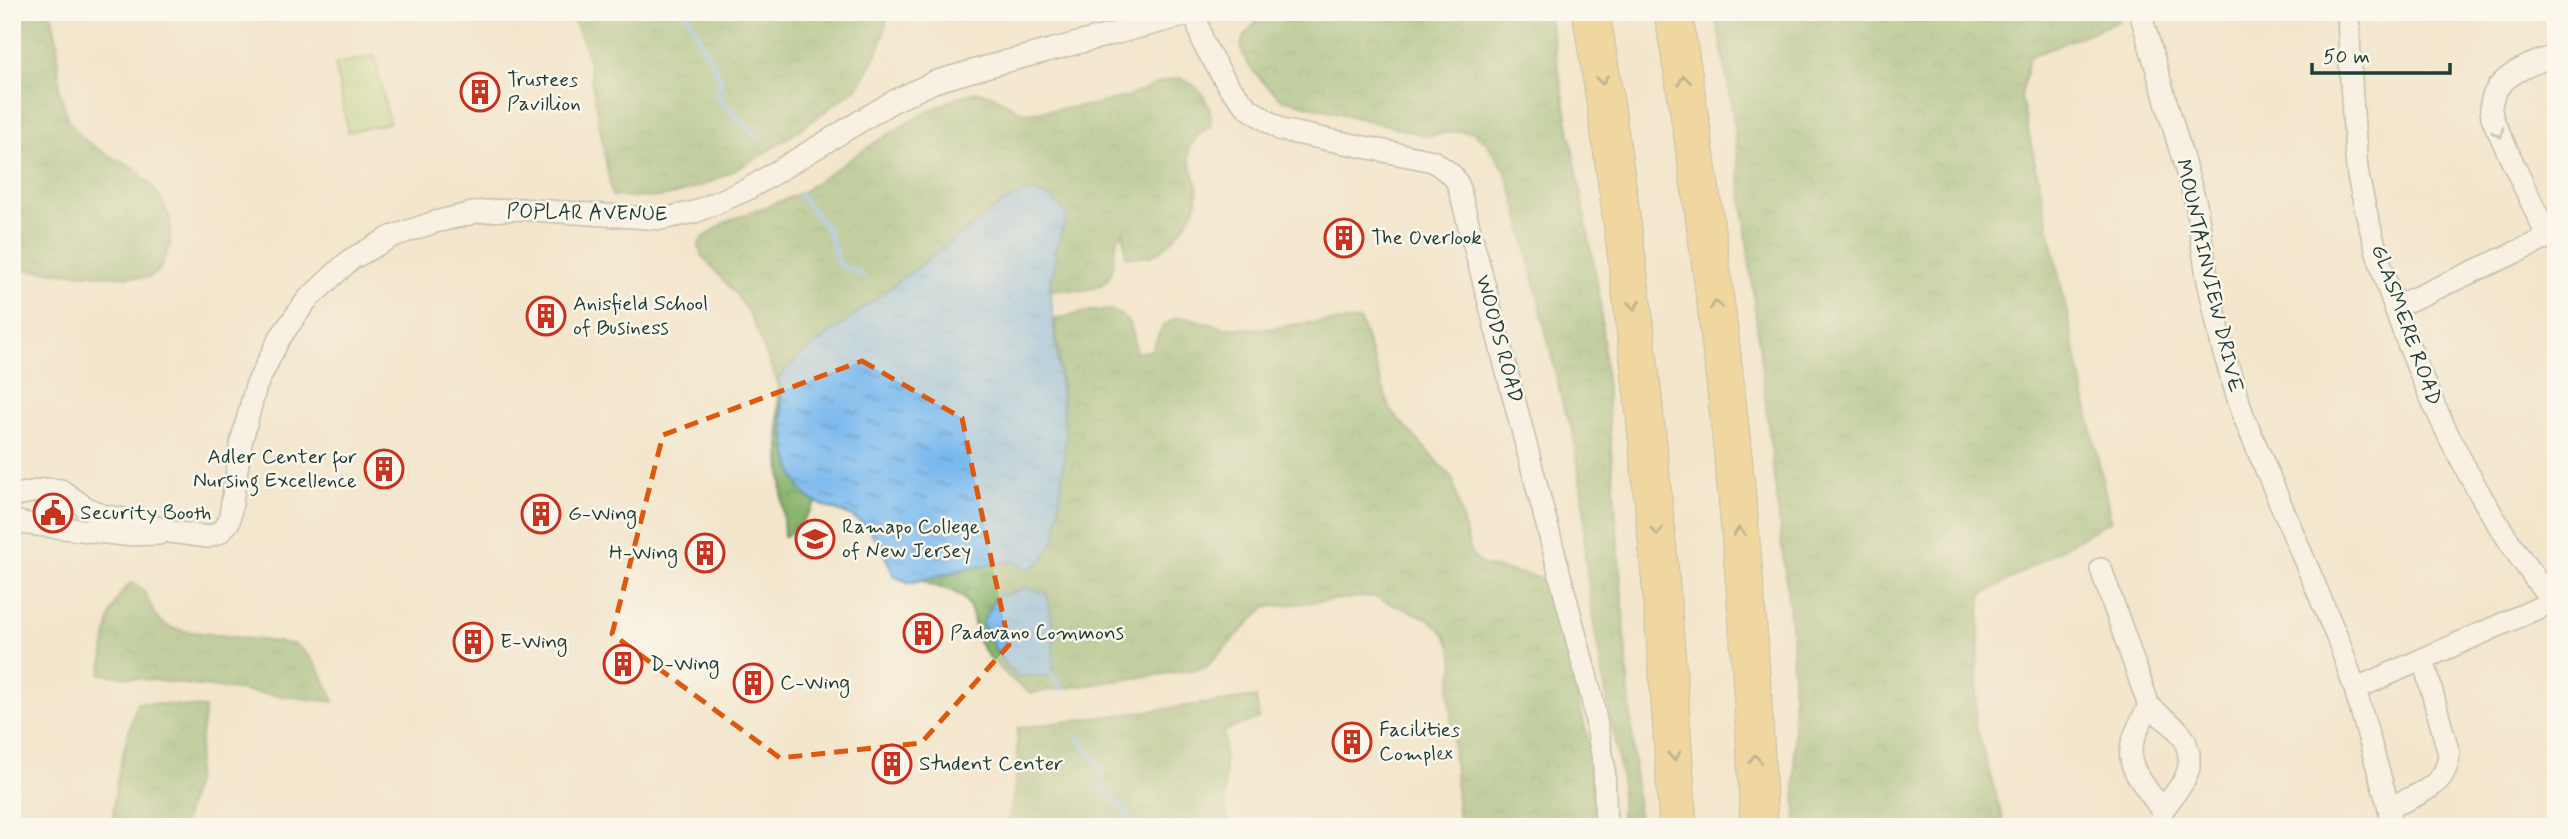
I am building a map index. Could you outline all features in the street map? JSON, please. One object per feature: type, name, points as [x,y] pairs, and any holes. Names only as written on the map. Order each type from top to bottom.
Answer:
[{"type":"highway","points":[[1591,12],[1617,178],[1645,397],[1664,613],[1678,827]]},
{"type":"highway","points":[[1673,12],[1699,179],[1725,388],[1745,597],[1759,827]]},
{"type":"street","name":"MOUNTAINVIEW DRIVE","points":[[2140,12],[2196,204],[2207,276],[2231,379],[2243,415],[2339,642],[2355,689],[2390,817]]},
{"type":"street","name":"GLASMERE ROAD","points":[[2348,12],[2358,179],[2377,253],[2395,307],[2416,361],[2465,465],[2503,531],[2554,604]]},
{"type":"street","name":"POPLAR AVENUE","points":[[171,532],[207,537],[219,533],[229,522],[241,443],[256,386],[279,339],[307,300],[350,260],[391,237],[435,222],[477,212],[519,209],[662,219],[695,212],[748,189],[892,102],[934,82],[1195,13]]},
{"type":"street","name":"WOODS ROAD","points":[[1195,13],[1203,43],[1229,87],[1248,108],[1281,130],[1433,161],[1452,175],[1458,184],[1592,698],[1604,766],[1606,827]]},
{"type":"street","points":[[2395,307],[2552,236],[2489,106],[2493,93],[2501,82],[2539,61],[2556,56]]},
{"type":"street","points":[[12,496],[46,489],[61,490],[102,515],[141,522],[171,532]]},
{"type":"street","points":[[12,519],[20,523],[132,536],[171,532]]},
{"type":"street","points":[[2101,569],[2150,706],[2177,729],[2185,740],[2189,754],[2189,768],[2161,819]]},
{"type":"street","points":[[2355,689],[2554,604]]},
{"type":"street","points":[[2390,817],[2435,785],[2444,776],[2448,766],[2449,754],[2423,659]]},
{"type":"street","points":[[2150,706],[2134,735],[2130,751],[2132,766],[2161,819]]},
{"type":"highlighted area","points":[[862,361],[962,418],[1009,645],[921,743],[780,758],[612,634],[663,435]]},
{"type":"green space","points":[[12,12],[51,12],[57,41],[60,92],[68,120],[81,137],[104,153],[137,170],[158,194],[170,218],[170,244],[159,271],[148,278],[12,269]]},
{"type":"green space","points":[[566,12],[887,12],[881,41],[858,87],[789,137],[738,169],[685,191],[648,198],[612,196],[586,49],[577,27]]},
{"type":"green space","points":[[1266,12],[1548,12],[1600,299],[1639,827],[1621,827],[1621,775],[1595,633],[1585,557],[1584,508],[1573,431],[1563,406],[1517,207],[1505,170],[1486,142],[1473,132],[1458,131],[1429,136],[1282,99],[1256,74],[1244,57],[1242,49],[1246,34]]},
{"type":"green space","points":[[1715,12],[2116,12],[2119,21],[2029,57],[2021,97],[2111,520],[1981,596],[1975,723],[2005,827],[1796,827],[1792,633],[1731,100]]},
{"type":"green space","points":[[375,56],[389,123],[348,132],[335,64]]},
{"type":"green space","points":[[1180,78],[1200,91],[1208,104],[1211,119],[1210,127],[1191,145],[1189,154],[1198,189],[1195,207],[1180,231],[1166,246],[1147,257],[1126,257],[1123,232],[1116,244],[1108,280],[1093,289],[1050,290],[1057,246],[1067,216],[1000,205],[799,357],[779,377],[790,463],[800,487],[816,503],[797,528],[784,537],[777,381],[751,317],[736,294],[702,256],[698,245],[703,238],[726,222],[799,194],[874,143],[958,97],[977,92],[992,95],[1024,113],[1093,105]]},
{"type":"green space","points":[[1112,310],[1131,327],[1136,353],[1152,350],[1162,327],[1175,318],[1189,318],[1225,328],[1265,329],[1360,320],[1391,411],[1452,478],[1471,554],[1482,565],[1549,580],[1589,744],[1595,827],[1459,827],[1449,691],[1454,667],[1452,648],[1444,633],[1429,619],[1372,596],[1265,607],[1205,668],[1031,693],[993,662],[981,647],[972,614],[965,600],[956,593],[922,580],[973,567],[1013,561],[1029,569],[1066,438],[1055,319],[1090,311]]},
{"type":"green space","points":[[131,583],[141,588],[154,614],[170,627],[294,644],[308,655],[318,669],[334,702],[101,674],[112,612],[116,601]]},
{"type":"green space","points":[[1256,697],[1259,718],[1224,731],[1225,804],[1229,827],[1008,827],[1017,771],[1017,728]]},
{"type":"green space","points":[[137,702],[205,708],[195,781],[183,827],[113,827],[117,780]]},
{"type":"water","points":[[1029,191],[1054,199],[1067,216],[1057,246],[1050,290],[1066,438],[1056,537],[1042,561],[1029,569],[1013,561],[973,567],[910,583],[894,576],[877,540],[860,522],[820,504],[800,488],[787,449],[779,377],[799,357],[1000,205]]},
{"type":"water","points":[[1027,588],[1047,594],[1054,633],[1053,672],[1047,676],[1016,676],[999,657],[982,623],[995,598]]},
{"type":"waterway","points":[[686,12],[721,80],[716,95],[759,139]]},
{"type":"waterway","points":[[799,194],[829,231],[838,264],[863,275]]},
{"type":"waterway","points":[[1051,674],[1062,689]]},
{"type":"waterway","points":[[1076,734],[1102,770],[1102,788],[1125,811],[1130,827]]},
{"type":"place","name":"Trustees Pavillion","points":[[480,92]]},
{"type":"place","name":"The Overlook","points":[[1344,238]]},
{"type":"place","name":"Anisfield School of Business","points":[[546,316]]},
{"type":"place","name":"Adler Center for Nursing Excellence","points":[[384,469]]},
{"type":"place","name":"Security Booth","points":[[53,513]]},
{"type":"place","name":"G-Wing","points":[[541,514]]},
{"type":"place","name":"Ramapo College of New Jersey","points":[[815,539]]},
{"type":"place","name":"H-Wing","points":[[705,553]]},
{"type":"place","name":"Padovano Commons","points":[[923,633]]},
{"type":"place","name":"E-Wing","points":[[473,642]]},
{"type":"place","name":"D-Wing","points":[[623,664]]},
{"type":"place","name":"C-Wing","points":[[753,683]]},
{"type":"place","name":"Facilities Complex","points":[[1352,742]]},
{"type":"place","name":"Student Center","points":[[892,764]]}]
